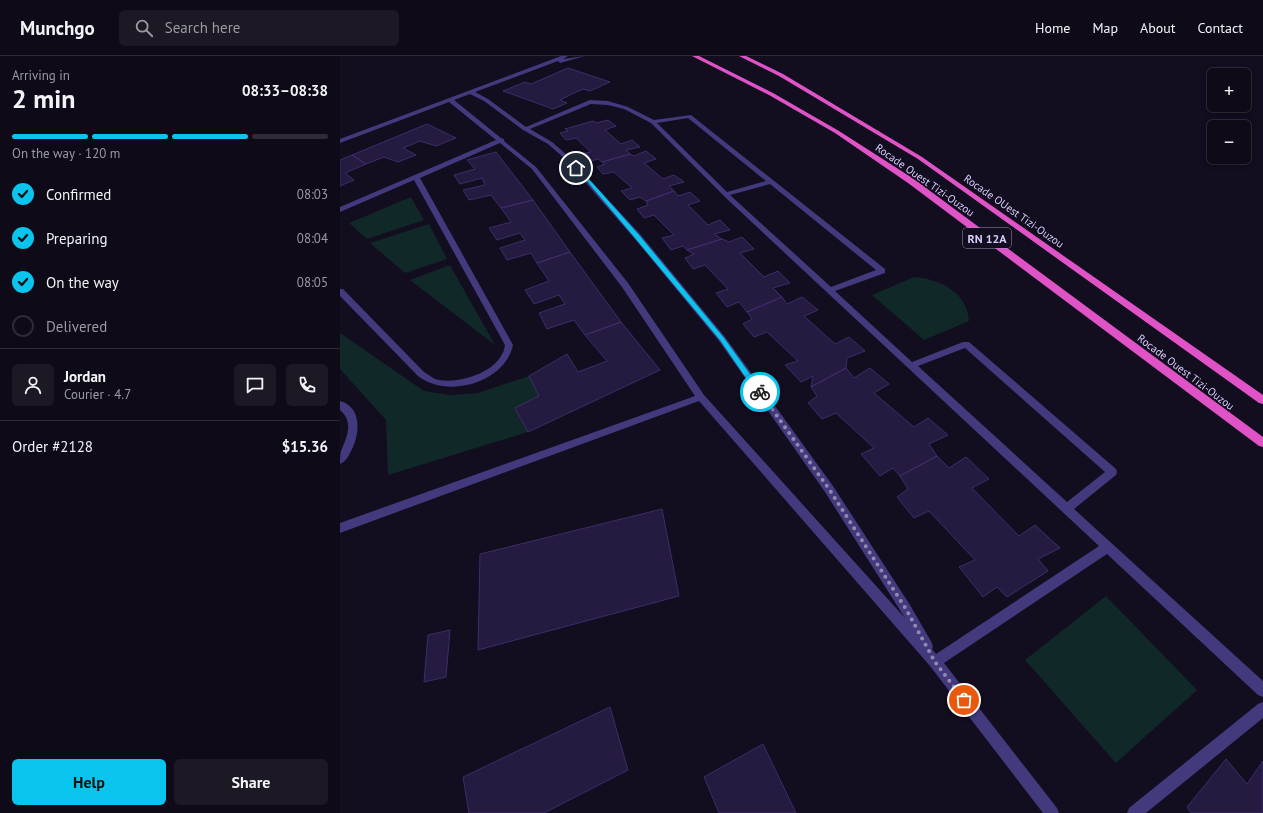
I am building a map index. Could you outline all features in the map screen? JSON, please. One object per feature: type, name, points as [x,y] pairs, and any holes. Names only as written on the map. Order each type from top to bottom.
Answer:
[{"type":"highway","name":"Rocade Ouest Tizi-Ouzou","points":[[695,56],[778,98],[837,132],[911,181],[1263,443]]},
{"type":"highway","name":"Rocade OUest Tizi-Ouzou","points":[[742,56],[781,75],[836,106],[920,158],[1263,400]]},
{"type":"street","points":[[340,141],[565,56]]},
{"type":"street","points":[[552,62],[582,56]]},
{"type":"street","points":[[470,92],[486,100],[525,129],[550,143],[566,157],[637,236],[722,339],[829,489],[906,609],[935,662]]},
{"type":"street","points":[[450,100],[502,140],[534,168],[625,285],[701,397],[935,662],[1052,813]]},
{"type":"street","points":[[525,129],[590,102],[608,103],[626,108],[653,122],[726,194],[829,291],[1263,690]]},
{"type":"street","points":[[653,122],[689,116],[882,271],[829,291]]},
{"type":"street","points":[[340,210],[502,140]]},
{"type":"street","points":[[340,291],[421,374],[431,381],[447,384],[465,382],[483,376],[497,367],[506,356],[509,344],[416,177]]},
{"type":"street","points":[[726,194],[771,182]]},
{"type":"street","points":[[910,366],[966,344],[1112,472],[1066,509]]},
{"type":"street","points":[[340,528],[701,397]]},
{"type":"street","points":[[340,404],[351,415],[353,432],[345,454],[340,460]]},
{"type":"street","points":[[935,662],[1107,547]]},
{"type":"street","points":[[1134,813],[1263,709]]},
{"type":"green space","points":[[411,197],[424,220],[367,239],[349,223]]},
{"type":"green space","points":[[429,224],[447,259],[405,273],[370,243]]},
{"type":"green space","points":[[450,265],[495,345],[410,280]]},
{"type":"green space","points":[[914,277],[924,278],[942,284],[958,295],[967,311],[969,321],[924,340],[872,295]]},
{"type":"green space","points":[[340,333],[424,391],[450,395],[478,393],[529,376],[539,396],[516,408],[528,432],[388,475],[386,420],[340,369]]},
{"type":"green space","points":[[1106,596],[1197,690],[1116,763],[1025,660]]},
{"type":"building","points":[[568,68],[610,82],[590,91],[583,89],[572,94],[560,100],[567,103],[553,109],[503,91],[525,82],[531,84]]},
{"type":"building","points":[[608,120],[616,126],[605,130],[621,144],[632,140],[640,147],[626,150],[630,154],[602,162],[598,159],[589,162],[581,154],[591,152],[576,138],[566,140],[560,133],[568,131],[565,129],[593,121],[596,123]]},
{"type":"building","points":[[427,124],[456,138],[436,146],[420,141],[403,148],[416,155],[398,162],[384,157],[366,164],[352,155]]},
{"type":"building","points":[[646,151],[656,159],[644,163],[663,179],[674,175],[684,182],[669,186],[674,191],[646,201],[640,197],[630,200],[621,191],[632,188],[614,172],[603,174],[597,167],[605,164],[602,162],[630,154],[634,156]]},
{"type":"building","points":[[496,152],[533,200],[501,208],[491,195],[469,200],[463,190],[485,185],[482,178],[460,184],[454,175],[475,169],[467,160]]},
{"type":"building","points":[[352,155],[366,164],[345,173],[354,180],[340,186],[340,160]]},
{"type":"building","points":[[674,191],[678,196],[690,192],[700,201],[688,205],[708,225],[720,220],[730,230],[714,234],[722,239],[687,250],[683,246],[671,250],[662,238],[674,235],[654,215],[644,218],[637,209],[648,205],[646,201]]},
{"type":"building","points":[[533,200],[570,252],[537,263],[531,253],[507,260],[500,248],[525,240],[520,233],[497,240],[489,228],[511,222],[501,208]]},
{"type":"building","points":[[742,237],[754,249],[740,253],[764,277],[778,271],[790,283],[773,288],[782,297],[747,312],[739,302],[727,307],[716,293],[728,289],[705,265],[693,269],[685,258],[694,254],[687,250],[722,239],[729,242]]},
{"type":"building","points":[[570,252],[621,322],[585,335],[574,320],[547,329],[539,313],[565,304],[559,295],[534,304],[525,290],[549,281],[537,263]]},
{"type":"building","points":[[782,297],[787,304],[802,297],[818,310],[804,316],[835,344],[849,337],[865,351],[847,358],[846,368],[811,387],[813,376],[801,382],[785,365],[798,361],[767,332],[754,337],[743,324],[752,319],[747,312]]},
{"type":"building","points":[[621,322],[660,370],[528,432],[515,408],[539,396],[529,376],[567,354],[578,372],[607,361],[585,335]]},
{"type":"building","points":[[846,368],[854,378],[870,368],[889,384],[874,393],[914,427],[928,418],[948,435],[929,444],[937,456],[900,476],[893,468],[880,476],[861,454],[874,448],[836,413],[822,419],[808,403],[817,396],[811,387]]},
{"type":"building","points":[[937,456],[949,468],[966,457],[989,479],[972,488],[1019,536],[1035,525],[1060,548],[1038,559],[1048,571],[1007,597],[997,587],[983,597],[959,567],[975,560],[929,511],[914,518],[897,497],[908,489],[900,476]]},
{"type":"building","points":[[662,509],[679,596],[478,650],[480,554]]},
{"type":"building","points":[[450,630],[446,677],[424,682],[428,635]]},
{"type":"building","points":[[610,707],[628,770],[544,813],[469,813],[463,777]]},
{"type":"building","points":[[763,744],[796,813],[719,813],[704,777]]},
{"type":"building","points":[[1226,759],[1247,784],[1263,761],[1263,813],[1191,813],[1187,807]]},
{"type":"way so far","points":[[760,392],[829,489],[906,609],[935,662],[964,700]]},
{"type":"route","points":[[576,168],[637,236],[722,339],[760,392]]}]
